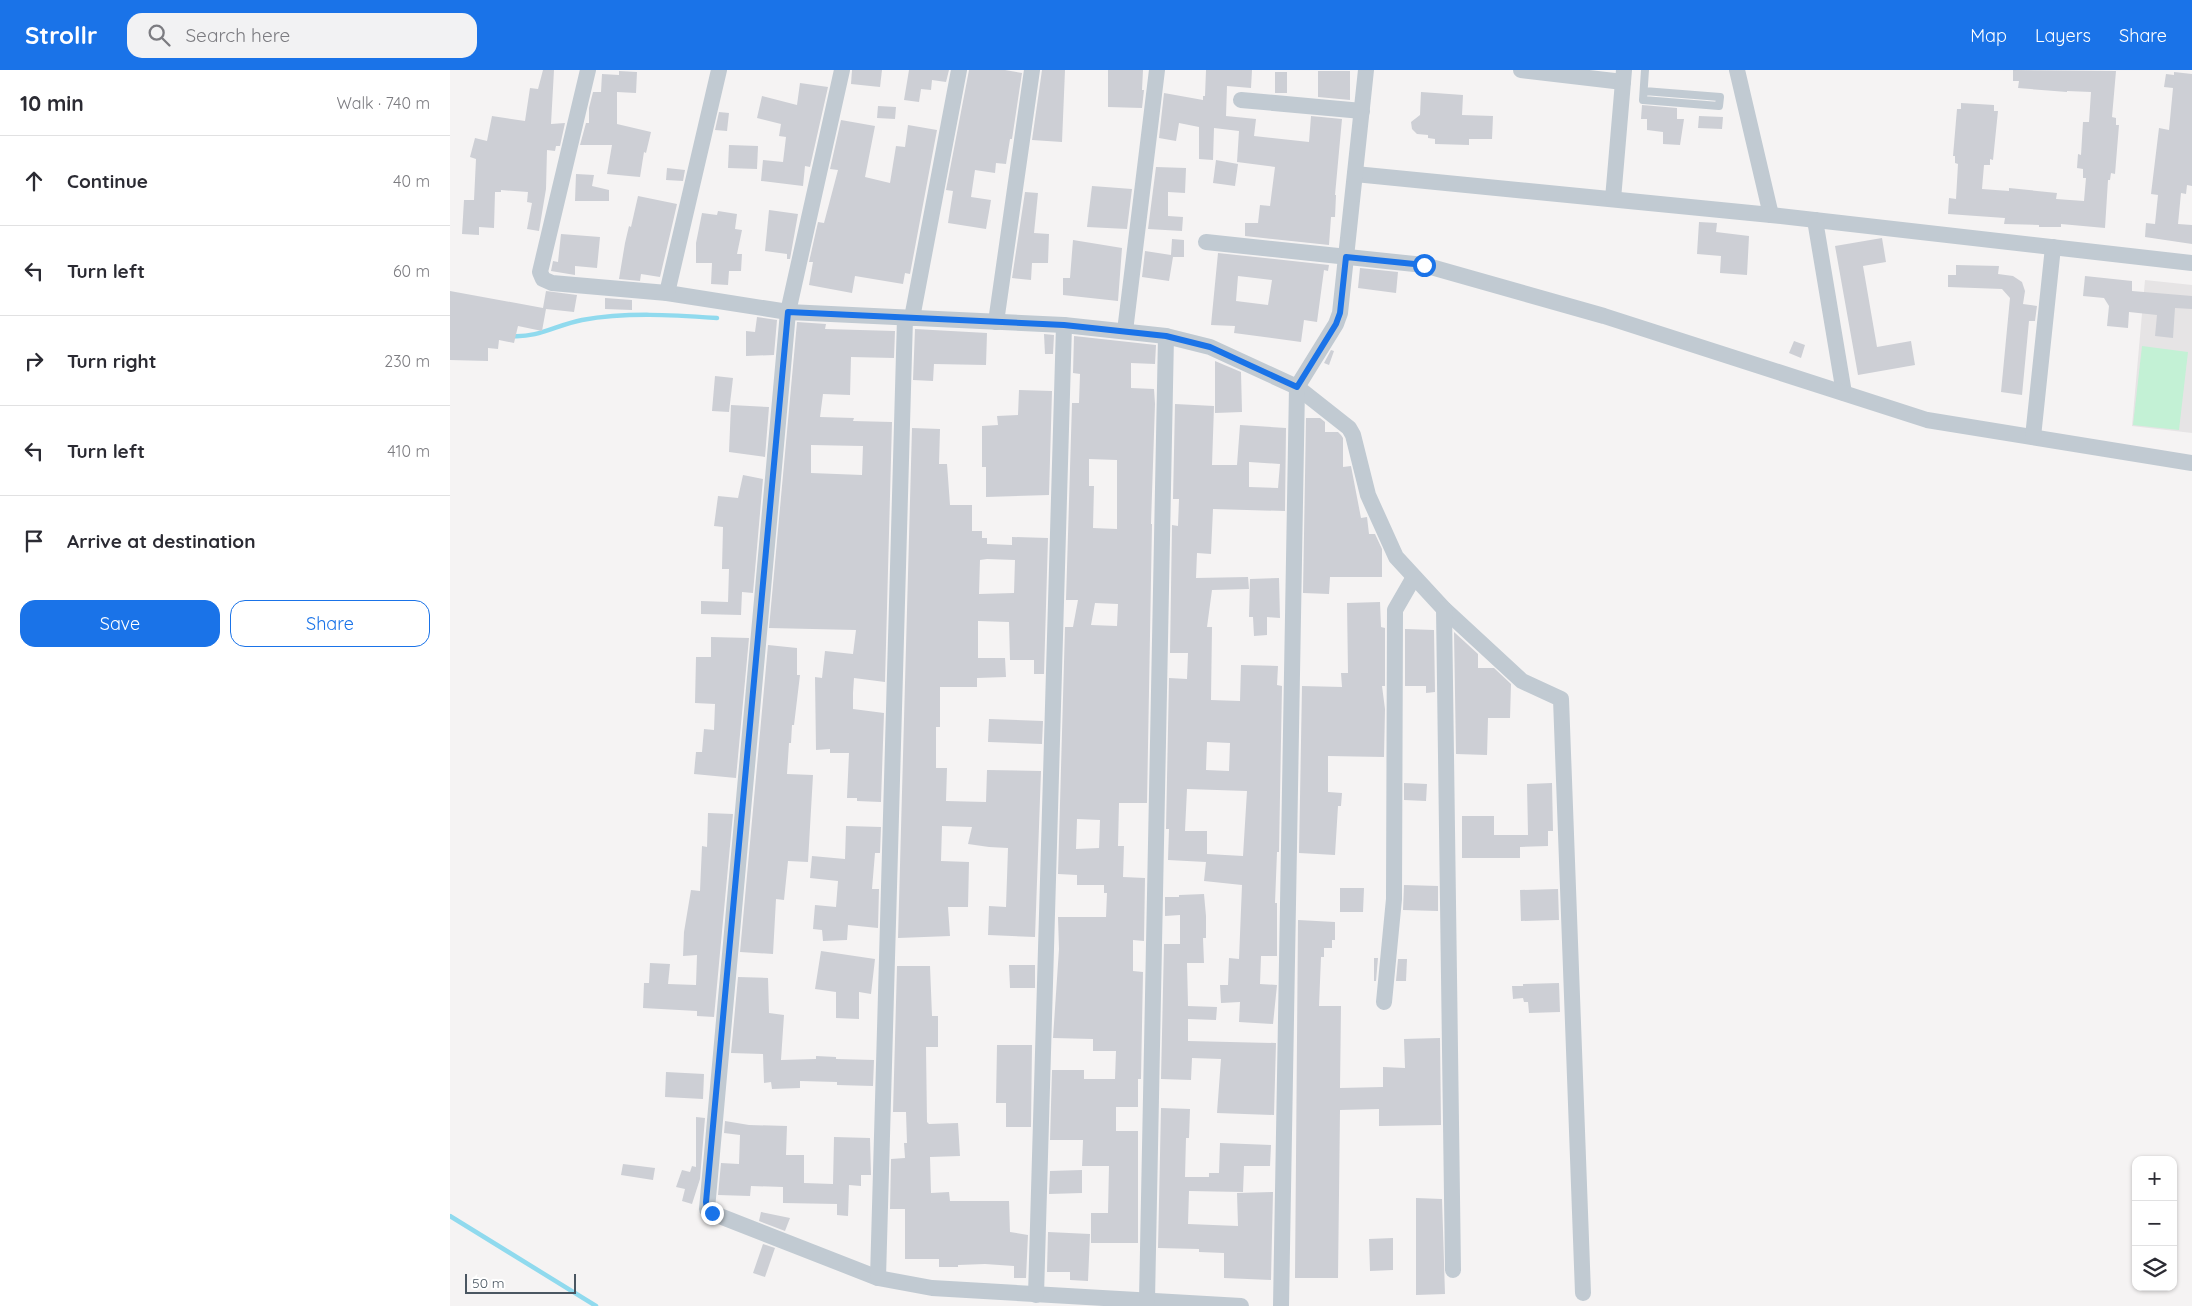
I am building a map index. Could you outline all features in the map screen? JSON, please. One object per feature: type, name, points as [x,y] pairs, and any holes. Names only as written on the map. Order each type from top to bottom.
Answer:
[{"type":"street","points":[[588,70],[540,272],[542,279],[552,283],[667,292],[788,312],[1064,325],[1166,336],[1210,347],[1297,387],[1353,434],[1368,495],[1396,557],[1444,608],[1522,681],[1561,699],[1583,1293]]},
{"type":"street","points":[[667,292],[719,70]]},
{"type":"street","points":[[842,70],[788,312],[707,1209],[712,1213],[878,1278],[932,1288],[1241,1306]]},
{"type":"street","points":[[878,1278],[909,318],[959,70]]},
{"type":"street","points":[[996,322],[1032,70]]},
{"type":"street","points":[[1125,331],[1157,70]]},
{"type":"street","points":[[1281,1306],[1297,387],[1336,324],[1340,313],[1366,70]]},
{"type":"street","points":[[1521,70],[1624,76],[1613,199]]},
{"type":"street","points":[[1738,70],[1771,214]]},
{"type":"street","points":[[1241,100],[1362,111]]},
{"type":"street","points":[[1355,174],[1771,214],[2192,263]]},
{"type":"street","points":[[1815,220],[1844,393]]},
{"type":"street","points":[[1206,242],[1424,265],[1443,269],[1604,316],[1927,420],[2192,463]]},
{"type":"street","points":[[2033,437],[2053,247]]},
{"type":"street","points":[[1036,1294],[1064,325]]},
{"type":"street","points":[[1147,1300],[1166,336]]},
{"type":"street","points":[[1384,1002],[1394,899],[1395,610],[1414,577]]},
{"type":"street","points":[[1444,608],[1453,1270]]},
{"type":"lane","points":[[1644,91],[1720,97],[1719,106],[1643,100],[1646,70]]},
{"type":"shaded area","points":[[2145,280],[2192,285],[2192,433],[2132,426]]},
{"type":"green space","points":[[2142,346],[2188,352],[2179,430],[2133,425]]},
{"type":"building","points":[[543,70],[554,70],[551,124],[565,123],[560,146],[556,146],[555,151],[547,150],[546,189],[539,231],[527,229],[532,203],[527,202],[528,192],[501,190],[501,192],[495,192],[494,228],[479,227],[479,235],[462,234],[464,200],[474,200],[476,159],[470,157],[475,138],[487,141],[492,116],[525,121],[530,88],[538,89]]},
{"type":"building","points":[[852,70],[882,70],[880,87],[851,84]]},
{"type":"building","points":[[909,70],[949,70],[946,82],[932,80],[931,90],[921,89],[919,102],[904,100]]},
{"type":"building","points":[[969,70],[1005,70],[1022,73],[1012,139],[1010,139],[1006,164],[996,163],[995,173],[975,170],[971,197],[991,200],[986,229],[948,223],[953,191],[946,190]]},
{"type":"building","points":[[1042,70],[1065,70],[1062,142],[1032,140]]},
{"type":"building","points":[[1108,70],[1143,70],[1142,90],[1144,90],[1142,108],[1108,107]]},
{"type":"building","points":[[1206,70],[1252,70],[1251,88],[1227,86],[1226,116],[1256,119],[1254,136],[1309,142],[1311,116],[1342,119],[1335,195],[1335,217],[1331,217],[1329,245],[1245,236],[1245,223],[1258,223],[1260,205],[1270,206],[1275,167],[1237,162],[1239,131],[1214,128],[1213,160],[1199,159],[1199,127],[1179,123],[1176,141],[1159,138],[1164,93],[1203,100],[1203,96],[1205,96]]},
{"type":"building","points":[[2013,70],[2116,71],[2112,117],[2116,118],[2116,125],[2119,125],[2115,174],[2111,173],[2110,180],[2108,180],[2105,228],[2061,224],[2061,227],[2039,227],[2039,225],[2004,224],[2005,218],[1948,214],[1949,198],[1956,199],[1958,164],[1955,163],[1955,156],[1953,156],[1957,109],[1961,109],[1961,103],[1994,105],[1994,111],[1998,111],[1993,160],[1990,159],[1990,165],[1984,165],[1982,189],[2009,191],[2009,188],[2057,193],[2056,199],[2084,201],[2086,178],[2083,178],[2083,169],[2077,168],[2078,154],[2081,155],[2083,122],[2089,122],[2091,92],[2018,88],[2019,81],[2013,81]]},
{"type":"building","points":[[619,71],[637,72],[636,93],[617,92],[617,124],[651,132],[646,153],[644,152],[640,177],[607,174],[612,145],[580,145],[586,123],[589,123],[589,108],[593,92],[601,92],[602,74],[619,75]]},
{"type":"building","points":[[1318,71],[1350,71],[1350,100],[1318,97]]},
{"type":"building","points":[[1275,72],[1287,72],[1287,93],[1275,93]]},
{"type":"building","points":[[2174,72],[2192,74],[2192,186],[2187,185],[2186,194],[2181,193],[2178,224],[2192,225],[2192,244],[2145,237],[2146,223],[2155,224],[2158,195],[2151,194],[2159,128],[2169,130],[2173,88],[2164,87],[2166,74],[2174,75]]},
{"type":"building","points":[[800,83],[828,87],[810,167],[805,166],[803,186],[761,181],[763,160],[783,162],[786,137],[779,136],[781,124],[757,118],[762,96],[797,105]]},
{"type":"building","points":[[1421,92],[1463,95],[1462,115],[1493,116],[1492,139],[1469,139],[1469,145],[1435,144],[1435,139],[1428,138],[1428,135],[1417,134],[1412,129],[1411,122],[1420,115]]},
{"type":"building","points":[[1642,105],[1677,108],[1677,119],[1684,119],[1680,145],[1663,144],[1663,132],[1647,130],[1647,119],[1641,119]]},
{"type":"building","points":[[878,106],[896,107],[895,119],[877,118]]},
{"type":"building","points":[[719,112],[729,113],[727,131],[715,130]]},
{"type":"building","points":[[1699,116],[1723,117],[1722,129],[1698,128]]},
{"type":"building","points":[[841,120],[875,126],[865,177],[890,183],[896,146],[905,147],[908,125],[937,130],[910,274],[905,273],[903,284],[855,276],[852,293],[809,285],[813,262],[809,262],[818,222],[824,223],[838,170],[830,169]]},
{"type":"building","points":[[729,145],[758,146],[757,169],[728,168]]},
{"type":"building","points":[[1216,160],[1238,164],[1235,186],[1213,183]]},
{"type":"building","points":[[1156,167],[1186,168],[1185,193],[1168,192],[1168,216],[1183,217],[1182,231],[1148,229]]},
{"type":"building","points":[[667,168],[685,170],[683,181],[666,180]]},
{"type":"building","points":[[576,174],[594,175],[592,186],[609,190],[609,201],[575,201]]},
{"type":"building","points":[[1092,186],[1132,189],[1127,229],[1087,227]]},
{"type":"building","points":[[1025,192],[1038,193],[1034,233],[1049,234],[1048,263],[1032,263],[1031,280],[1012,278]]},
{"type":"building","points":[[638,196],[677,204],[672,226],[660,277],[641,274],[640,281],[619,279],[625,243],[629,226],[631,227]]},
{"type":"building","points":[[769,210],[798,214],[790,259],[787,259],[787,254],[765,251]]},
{"type":"building","points":[[718,211],[737,214],[735,229],[742,230],[737,254],[742,254],[741,271],[729,271],[728,285],[711,284],[712,263],[696,263],[696,243],[702,213],[717,215]]},
{"type":"building","points":[[1699,222],[1717,223],[1716,232],[1749,236],[1747,275],[1720,273],[1721,256],[1697,254]]},
{"type":"building","points":[[561,234],[600,237],[597,268],[575,266],[575,275],[551,271],[553,261],[558,262]]},
{"type":"building","points":[[1882,238],[1886,262],[1863,266],[1877,347],[1911,341],[1915,365],[1858,375],[1835,246]]},
{"type":"building","points":[[1172,239],[1184,240],[1184,257],[1173,257],[1169,281],[1142,277],[1145,251],[1171,255]]},
{"type":"building","points":[[1073,240],[1122,248],[1118,301],[1063,295],[1063,278],[1070,278]]},
{"type":"building","points":[[1218,253],[1329,265],[1328,271],[1324,270],[1317,322],[1304,320],[1301,342],[1234,333],[1235,326],[1211,325]],"holes":[[[1238,276],[1272,280],[1268,305],[1236,301]]]},
{"type":"building","points":[[1956,265],[1999,266],[1998,274],[2013,276],[2022,282],[2025,291],[2023,304],[2037,306],[2035,321],[2029,321],[2022,395],[2001,392],[2010,298],[2002,289],[1948,287],[1948,275],[1956,275]]},
{"type":"building","points":[[1360,268],[1398,272],[1396,293],[1358,288]]},
{"type":"building","points":[[2085,276],[2132,281],[2132,291],[2192,296],[2192,309],[2175,308],[2173,338],[2155,336],[2157,315],[2129,312],[2128,328],[2107,326],[2109,306],[2104,298],[2083,296]]},
{"type":"building","points":[[450,291],[543,308],[546,291],[577,295],[574,312],[546,309],[542,331],[518,326],[514,343],[499,340],[498,349],[488,348],[488,361],[450,360]]},
{"type":"building","points":[[605,298],[632,300],[632,310],[605,309]]},
{"type":"building","points":[[757,317],[777,320],[774,355],[746,356],[746,331],[755,332]]},
{"type":"building","points":[[797,322],[826,324],[825,329],[895,331],[894,358],[851,357],[850,395],[823,394],[820,417],[854,418],[853,421],[892,422],[885,682],[854,678],[853,693],[853,709],[884,713],[881,802],[857,801],[857,798],[847,798],[849,753],[830,753],[830,749],[816,750],[815,677],[822,678],[825,651],[853,654],[856,630],[769,628]],"holes":[[[811,445],[863,446],[862,475],[811,473]]]},
{"type":"building","points":[[915,329],[987,333],[986,365],[934,364],[933,381],[913,380]]},
{"type":"building","points":[[1044,334],[1054,335],[1053,354],[1045,354]]},
{"type":"building","points":[[1074,336],[1156,345],[1155,364],[1131,363],[1131,388],[1154,389],[1155,404],[1151,524],[1147,803],[1119,803],[1118,846],[1124,846],[1123,877],[1145,878],[1144,941],[1133,940],[1133,971],[1143,972],[1141,1079],[1138,1079],[1138,1107],[1116,1107],[1116,1131],[1138,1131],[1138,1243],[1091,1243],[1091,1213],[1108,1213],[1109,1166],[1082,1166],[1083,1140],[1050,1140],[1052,1070],[1084,1070],[1084,1079],[1115,1079],[1116,1051],[1093,1051],[1093,1039],[1053,1038],[1059,949],[1058,917],[1106,917],[1107,893],[1104,893],[1104,885],[1077,885],[1077,875],[1058,874],[1065,627],[1073,627],[1078,600],[1066,600],[1072,403],[1079,403],[1080,374],[1073,373]],"holes":[[[1089,459],[1117,460],[1117,529],[1093,528],[1094,486],[1089,486]],[[1095,603],[1118,604],[1117,626],[1091,625]],[[1077,819],[1100,820],[1099,848],[1076,849]]]},
{"type":"building","points":[[1794,341],[1805,345],[1801,358],[1789,353]]},
{"type":"building","points":[[1331,350],[1334,351],[1329,365],[1324,363]]},
{"type":"building","points":[[1215,361],[1241,372],[1242,412],[1215,413]]},
{"type":"building","points":[[715,376],[733,378],[729,412],[712,411]]},
{"type":"building","points":[[1019,390],[1052,391],[1049,495],[986,497],[986,467],[982,467],[982,426],[998,425],[997,416],[1018,415]]},
{"type":"building","points":[[1175,404],[1214,406],[1212,465],[1237,465],[1240,425],[1286,428],[1285,511],[1213,509],[1211,554],[1197,553],[1196,578],[1248,577],[1249,589],[1212,590],[1207,627],[1212,627],[1211,700],[1240,701],[1241,665],[1278,666],[1277,685],[1282,686],[1279,852],[1277,852],[1275,903],[1277,903],[1277,956],[1261,956],[1260,984],[1277,985],[1273,1024],[1239,1022],[1240,1002],[1221,1003],[1220,985],[1228,985],[1229,958],[1239,959],[1242,885],[1204,881],[1206,862],[1168,860],[1169,829],[1166,829],[1169,678],[1187,679],[1188,653],[1170,653],[1172,525],[1178,526],[1179,499],[1173,499]],"holes":[[[1249,462],[1280,464],[1278,488],[1249,487]],[[1207,742],[1230,743],[1229,771],[1206,770]],[[1187,789],[1247,791],[1243,856],[1207,854],[1207,831],[1185,831]]]},
{"type":"building","points":[[731,405],[769,407],[765,457],[729,452]]},
{"type":"building","points":[[1306,418],[1320,418],[1325,422],[1325,432],[1338,432],[1343,438],[1343,467],[1351,466],[1361,518],[1367,517],[1369,534],[1375,534],[1382,549],[1382,577],[1330,577],[1329,594],[1303,593]]},
{"type":"building","points":[[912,428],[940,429],[939,464],[947,464],[950,505],[972,505],[972,531],[982,531],[982,538],[987,538],[987,544],[1012,545],[1012,537],[1048,538],[1044,674],[1034,674],[1034,660],[1010,660],[1009,622],[978,621],[978,658],[1005,658],[1006,677],[977,678],[977,687],[940,687],[940,727],[936,727],[936,768],[947,768],[946,801],[986,802],[987,770],[1041,771],[1035,937],[988,935],[989,906],[1006,907],[1008,848],[968,844],[972,827],[942,826],[941,861],[969,862],[968,907],[948,907],[950,936],[898,938]],"holes":[[[980,560],[1015,560],[1014,593],[979,594]]]},
{"type":"building","points":[[743,475],[763,479],[753,593],[742,592],[741,615],[701,614],[701,601],[728,602],[729,569],[722,569],[723,527],[714,526],[718,496],[738,498]]},
{"type":"building","points":[[1279,578],[1280,618],[1267,617],[1267,635],[1254,636],[1253,617],[1249,617],[1250,579]]},
{"type":"building","points":[[1380,602],[1381,627],[1385,628],[1385,686],[1382,686],[1385,709],[1384,757],[1328,756],[1328,792],[1342,793],[1341,806],[1338,806],[1335,855],[1299,853],[1302,686],[1342,687],[1341,673],[1348,673],[1347,603]]},
{"type":"building","points":[[1405,629],[1434,630],[1435,692],[1426,693],[1426,686],[1405,686]]},
{"type":"building","points":[[1454,632],[1478,654],[1478,668],[1494,668],[1511,684],[1510,718],[1488,718],[1487,755],[1456,754]]},
{"type":"building","points":[[711,637],[749,638],[736,778],[694,774],[696,752],[702,752],[704,729],[714,730],[715,704],[695,703],[696,657],[711,657]]},
{"type":"building","points":[[768,645],[797,648],[797,675],[800,675],[794,725],[792,725],[791,743],[789,743],[787,774],[813,775],[808,862],[788,861],[784,900],[776,899],[773,954],[740,952]]},
{"type":"building","points":[[989,719],[1043,721],[1042,744],[988,742]]},
{"type":"building","points":[[1404,783],[1427,784],[1426,801],[1404,800]]},
{"type":"building","points":[[1552,783],[1553,831],[1548,831],[1548,846],[1520,847],[1520,858],[1462,858],[1462,816],[1494,816],[1494,835],[1528,835],[1527,784]]},
{"type":"building","points":[[708,813],[733,814],[714,1017],[697,1016],[697,1011],[643,1008],[644,983],[649,983],[650,963],[670,964],[668,984],[696,985],[697,955],[683,956],[684,932],[691,890],[700,891],[702,846],[707,847]]},
{"type":"building","points":[[846,826],[881,827],[880,853],[875,853],[872,889],[879,889],[878,928],[848,925],[847,940],[823,941],[822,930],[813,929],[815,905],[836,907],[838,881],[810,878],[812,856],[845,859]]},
{"type":"building","points":[[1404,885],[1438,886],[1438,911],[1403,910]]},
{"type":"building","points":[[1340,888],[1364,888],[1363,912],[1340,912]]},
{"type":"building","points":[[1558,889],[1559,920],[1521,921],[1520,890]]},
{"type":"building","points":[[1204,894],[1206,938],[1203,938],[1204,963],[1187,963],[1188,1006],[1217,1007],[1216,1020],[1188,1019],[1188,1041],[1276,1043],[1274,1115],[1217,1113],[1221,1059],[1192,1058],[1191,1080],[1161,1079],[1164,944],[1180,944],[1180,915],[1165,916],[1165,897]]},
{"type":"building","points":[[1298,920],[1335,922],[1335,940],[1332,940],[1332,948],[1324,948],[1324,957],[1321,957],[1319,1006],[1341,1006],[1340,1088],[1383,1087],[1383,1067],[1405,1068],[1404,1039],[1440,1038],[1441,1125],[1379,1126],[1379,1109],[1340,1110],[1338,1278],[1295,1278]]},
{"type":"building","points":[[821,951],[875,959],[871,994],[859,992],[859,1019],[836,1018],[836,992],[815,989]]},
{"type":"building","points":[[1374,958],[1378,958],[1376,981],[1374,981]]},
{"type":"building","points":[[1398,959],[1407,959],[1406,981],[1396,981]]},
{"type":"building","points":[[1009,965],[1035,965],[1035,988],[1010,988]]},
{"type":"building","points":[[897,966],[930,966],[932,1016],[938,1016],[938,1047],[926,1047],[927,1122],[929,1124],[958,1123],[960,1156],[930,1157],[931,1193],[949,1192],[950,1201],[1009,1201],[1010,1232],[1028,1235],[1026,1278],[1014,1278],[1014,1266],[985,1264],[939,1267],[939,1259],[905,1259],[905,1209],[890,1209],[891,1159],[905,1158],[904,1143],[907,1143],[906,1112],[893,1112]]},
{"type":"building","points":[[738,977],[768,978],[769,1013],[784,1015],[781,1060],[816,1059],[816,1056],[836,1057],[836,1059],[874,1060],[873,1086],[837,1085],[837,1082],[800,1081],[800,1088],[772,1089],[771,1082],[764,1083],[763,1054],[731,1053]]},
{"type":"building","points":[[1559,983],[1560,1012],[1529,1013],[1528,1002],[1524,1002],[1523,998],[1513,999],[1512,986]]},
{"type":"building","points":[[997,1045],[1032,1045],[1031,1127],[1006,1127],[1006,1103],[996,1103]]},
{"type":"building","points":[[666,1072],[704,1074],[703,1099],[665,1097]]},
{"type":"building","points":[[1161,1108],[1190,1109],[1189,1138],[1186,1138],[1185,1177],[1209,1177],[1209,1173],[1219,1173],[1220,1143],[1271,1145],[1270,1166],[1244,1166],[1243,1192],[1189,1191],[1188,1224],[1238,1226],[1237,1193],[1273,1192],[1271,1280],[1224,1278],[1224,1253],[1199,1252],[1199,1249],[1158,1248]]},
{"type":"building","points":[[696,1117],[705,1118],[700,1179],[692,1204],[682,1201],[685,1189],[676,1187],[682,1170],[690,1172],[692,1166],[696,1167]]},
{"type":"building","points":[[725,1121],[749,1125],[787,1126],[786,1155],[804,1155],[804,1183],[833,1184],[834,1137],[870,1138],[871,1175],[861,1175],[861,1186],[849,1185],[848,1216],[837,1215],[837,1204],[783,1203],[783,1187],[751,1186],[750,1196],[718,1195],[721,1163],[739,1164],[740,1135],[724,1133]]},
{"type":"building","points":[[623,1164],[655,1168],[653,1180],[621,1175]]},
{"type":"building","points":[[1082,1170],[1082,1193],[1049,1194],[1050,1171]]},
{"type":"building","points":[[1416,1198],[1442,1199],[1445,1294],[1416,1295]]},
{"type":"building","points":[[761,1212],[790,1218],[785,1231],[759,1221]]},
{"type":"building","points":[[1048,1232],[1090,1234],[1088,1281],[1070,1280],[1070,1272],[1047,1272]]},
{"type":"building","points":[[1393,1238],[1393,1270],[1370,1271],[1369,1239]]},
{"type":"building","points":[[763,1244],[775,1248],[765,1277],[753,1273]]},
{"type":"waterway","points":[[511,336],[530,335],[573,322],[599,317],[666,315],[717,318]]},
{"type":"waterway","points":[[450,1216],[596,1306]]},
{"type":"route","points":[[712,1213],[707,1209],[706,1202],[788,312],[1064,325],[1166,336],[1210,347],[1297,387],[1336,324],[1340,313],[1346,257],[1424,265]]}]
